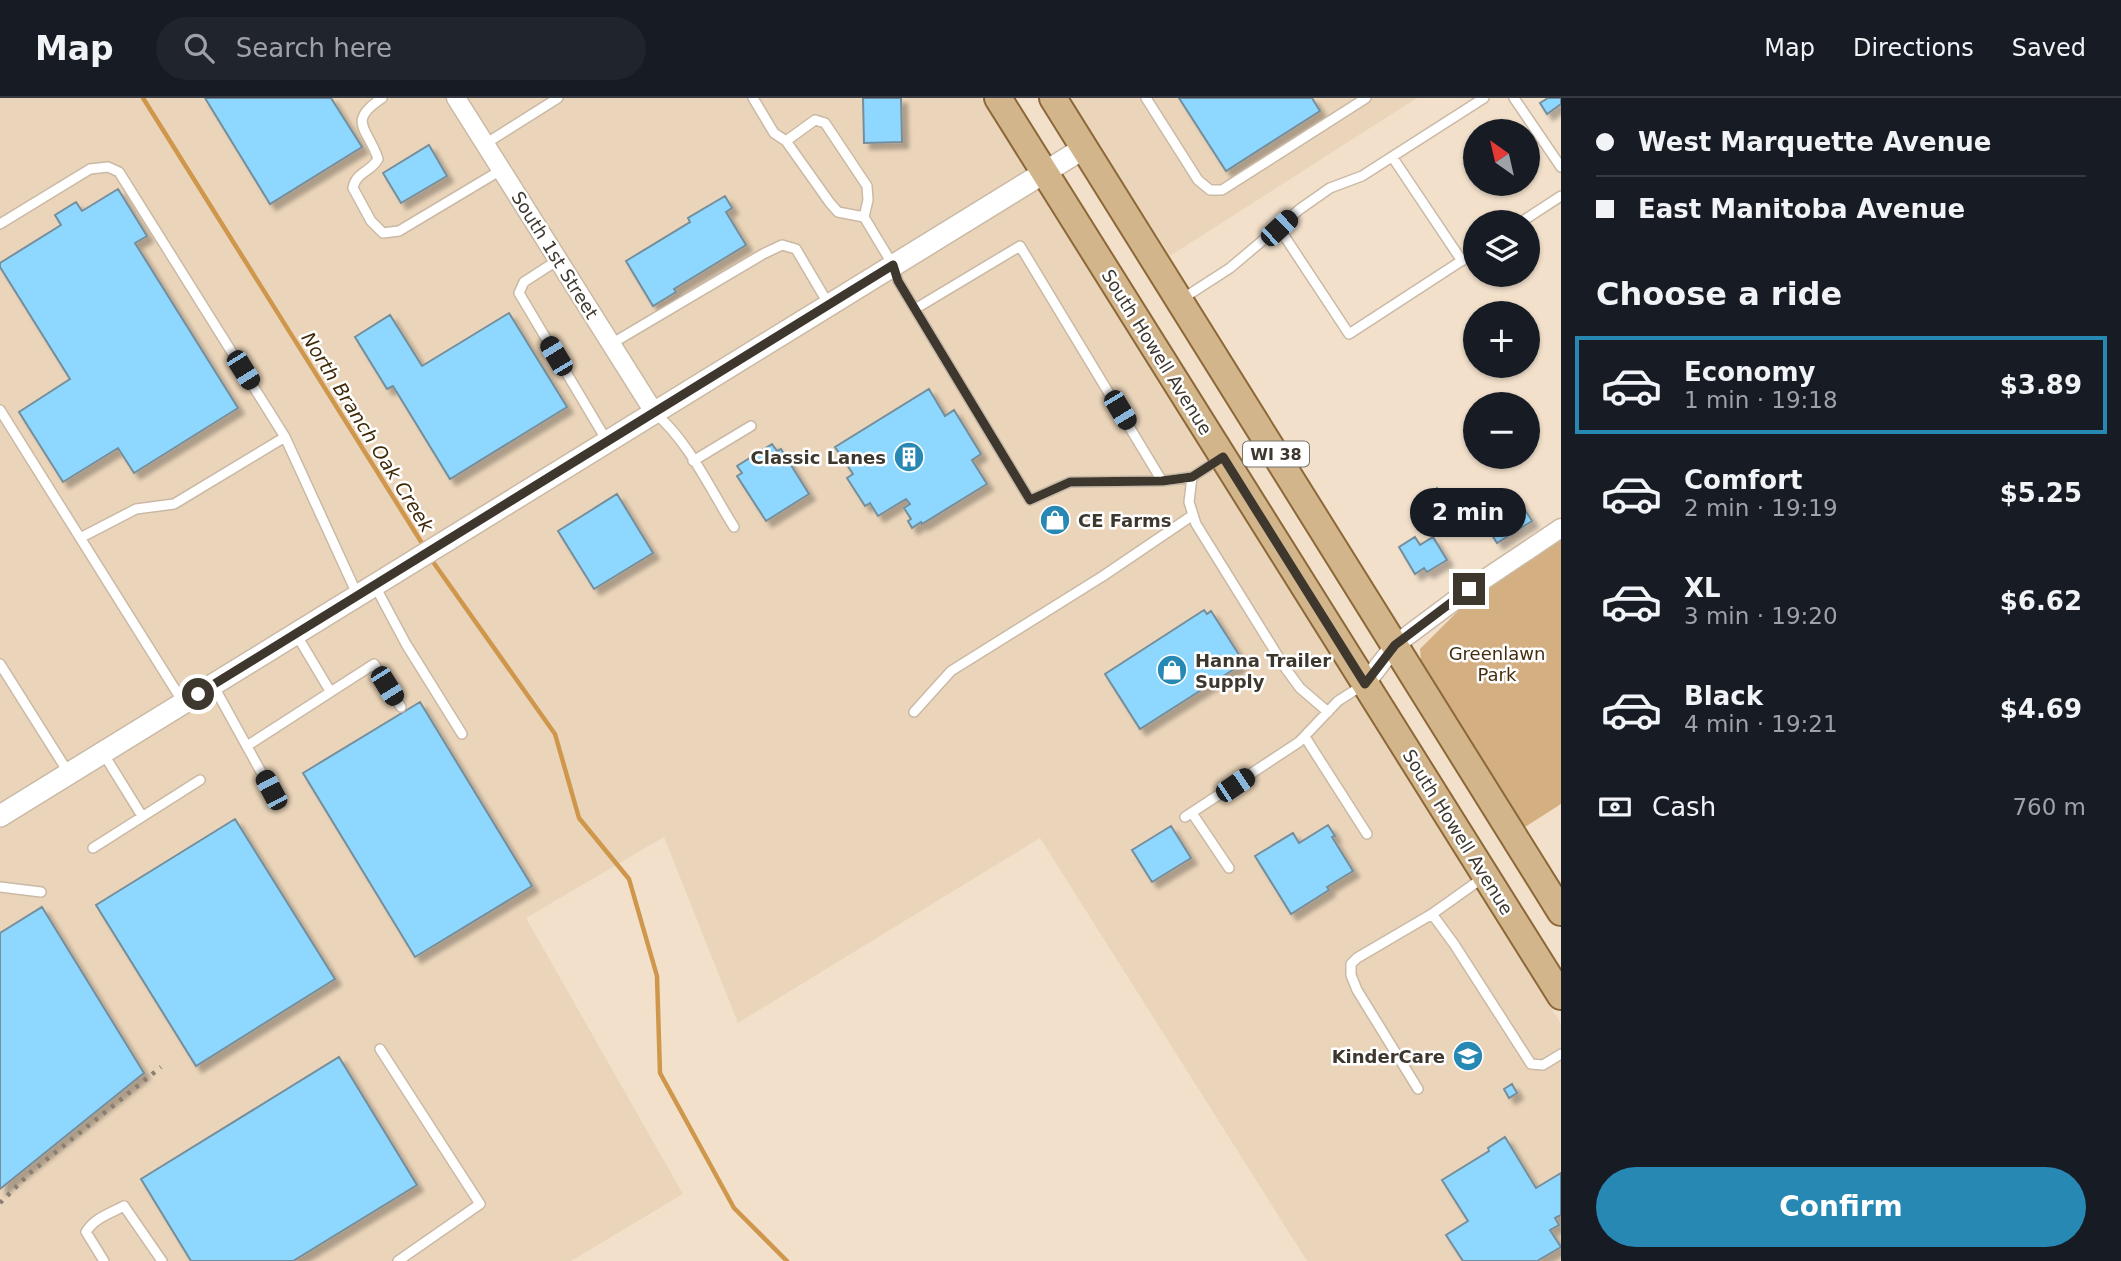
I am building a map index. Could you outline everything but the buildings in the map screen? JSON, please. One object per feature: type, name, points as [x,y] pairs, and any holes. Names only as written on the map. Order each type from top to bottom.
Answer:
[{"type":"main road","name":"South Howell Avenue","points":[[998,98],[1561,996]]},
{"type":"main road","name":"WI 38","points":[[1053,98],[1561,912]]},
{"type":"street","name":"South 1st Street","points":[[456,98],[654,412]]},
{"type":"street","points":[[0,816],[1084,148]]},
{"type":"street","points":[[1365,684],[1395,645],[1469,589],[1561,528]]},
{"type":"lane","points":[[382,98],[365,111],[361,119],[362,127],[378,159],[357,178],[353,188],[372,222],[383,233],[395,233],[501,170]]},
{"type":"lane","points":[[485,144],[558,98]]},
{"type":"lane","points":[[753,98],[774,133],[786,141],[838,212],[864,218],[893,265],[898,281],[1030,500],[1070,482],[1162,481],[1192,477],[1223,457]]},
{"type":"lane","points":[[1146,98],[1198,180],[1210,190],[1222,190],[1366,98]]},
{"type":"lane","points":[[1180,300],[1230,268],[1300,208],[1330,188],[1362,176],[1484,98]]},
{"type":"lane","points":[[1514,98],[1561,167]]},
{"type":"lane","points":[[786,141],[815,120],[825,123],[867,186],[869,200],[864,218]]},
{"type":"lane","points":[[1279,228],[1349,334],[1462,261],[1392,158]]},
{"type":"lane","points":[[0,224],[90,169],[108,167],[119,172],[285,437],[366,590],[406,644],[462,734]]},
{"type":"lane","points":[[1539,210],[1561,196]]},
{"type":"lane","points":[[611,344],[763,254],[782,246],[796,249],[829,305]]},
{"type":"lane","points":[[915,309],[1020,246],[1162,481]]},
{"type":"lane","points":[[558,260],[524,282],[519,293],[607,441]]},
{"type":"lane","points":[[0,410],[184,703]]},
{"type":"lane","points":[[654,412],[667,424],[693,461],[734,527]]},
{"type":"lane","points":[[693,461],[751,426]]},
{"type":"lane","points":[[80,538],[136,509],[174,504],[285,437]]},
{"type":"lane","points":[[1192,477],[1189,502],[1196,524],[1286,669],[1300,688],[1328,712]]},
{"type":"lane","points":[[914,712],[951,671],[1103,576],[1193,515]]},
{"type":"lane","points":[[296,634],[330,691]]},
{"type":"lane","points":[[0,664],[69,774]]},
{"type":"lane","points":[[247,746],[374,664],[401,707]]},
{"type":"lane","points":[[1229,868],[1188,815],[1305,737],[1338,701],[1365,684]]},
{"type":"lane","points":[[213,685],[271,790]]},
{"type":"lane","points":[[1305,737],[1367,834]]},
{"type":"lane","points":[[103,753],[142,816]]},
{"type":"lane","points":[[93,848],[200,780]]},
{"type":"lane","points":[[1418,1089],[1357,990],[1351,975],[1351,964],[1432,914],[1485,877]]},
{"type":"lane","points":[[0,887],[41,892]]},
{"type":"lane","points":[[1432,914],[1531,1064],[1543,1065],[1561,1054]]},
{"type":"lane","points":[[380,1049],[480,1204],[398,1261]]},
{"type":"lane","points":[[104,1261],[86,1232],[97,1220],[124,1206],[162,1261]]},
{"type":"shaded area","points":[[0,98],[981,98],[1561,1024],[1561,1261],[1307,1261],[1040,838],[738,1023],[664,837],[526,918],[683,1194],[571,1261],[0,1261]]},
{"type":"shaded area","points":[[1069,98],[1417,98],[1170,256]]},
{"type":"green space","name":"Greenlawn Park","points":[[1561,540],[1561,804],[1525,827],[1421,661],[1420,649],[1470,599]]},
{"type":"waterway","name":"North Branch Oak Creek","points":[[143,98],[425,548]]},
{"type":"waterway","name":"North Branch Oak Creek","points":[[431,559],[555,734],[579,818],[629,879],[657,976],[660,1073],[734,1208],[787,1261]]},
{"type":"railway","points":[[0,1203],[30,1173],[161,1067]]},
{"type":"place","name":"Classic Lanes","points":[[909,457]]},
{"type":"place","name":"CE Farms","points":[[1055,520]]},
{"type":"place","name":"Hanna Trailer Supply","points":[[1172,670]]},
{"type":"place","name":"KinderCare","points":[[1468,1056]]},
{"type":"route","points":[[198,694],[893,265],[898,281],[1030,500],[1070,482],[1162,481],[1192,477],[1223,457],[1365,684],[1395,645],[1469,589]]}]
